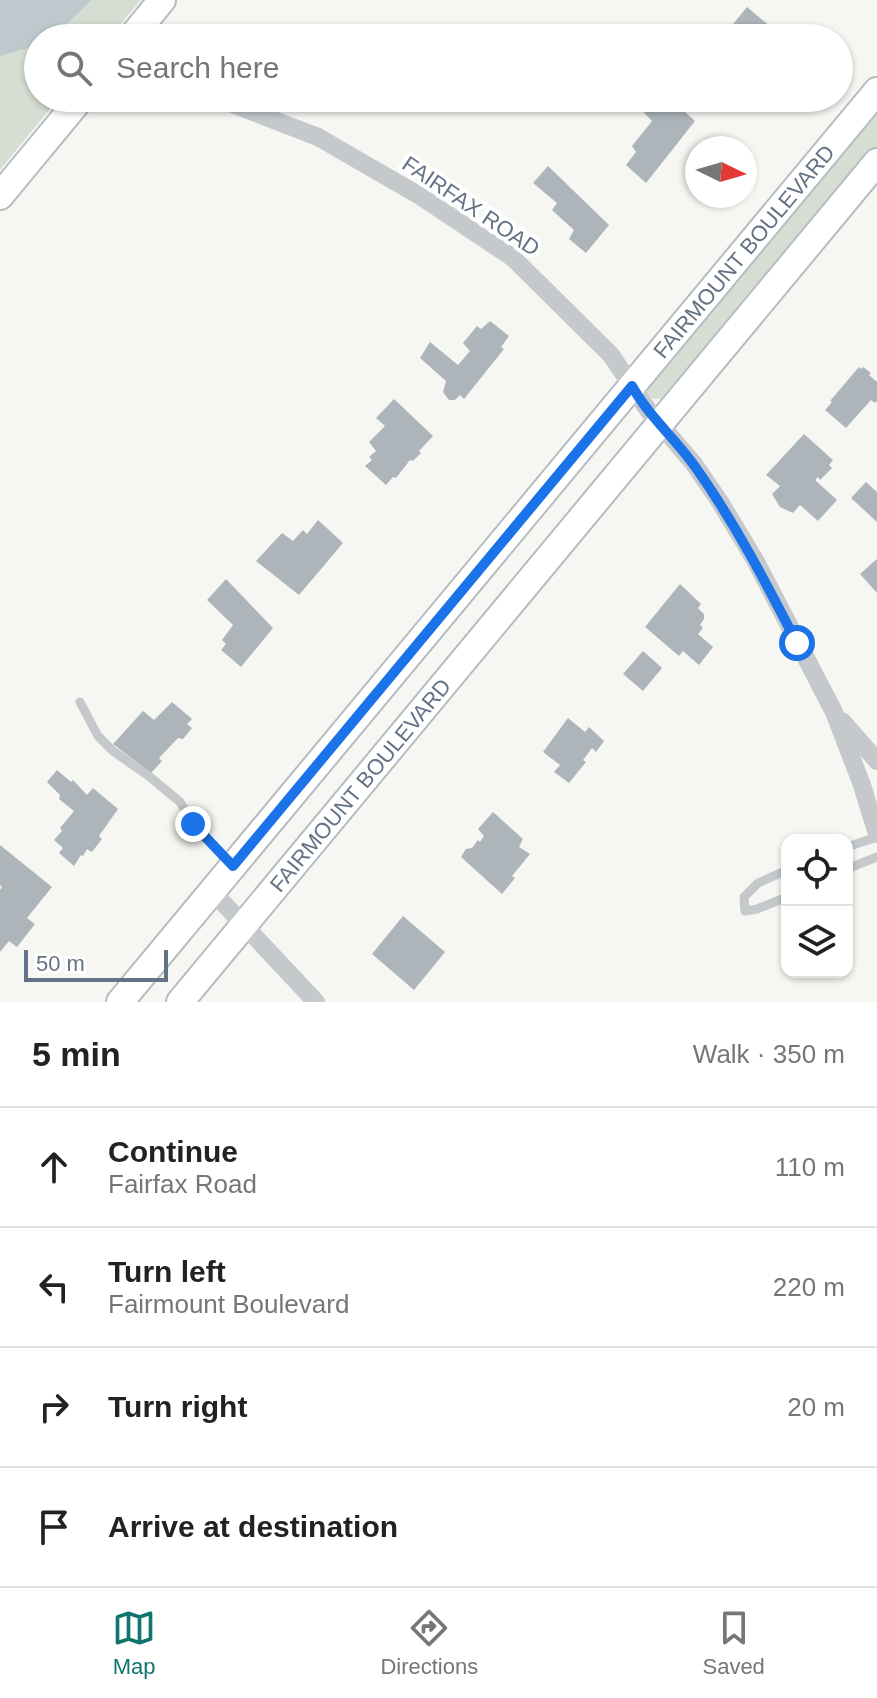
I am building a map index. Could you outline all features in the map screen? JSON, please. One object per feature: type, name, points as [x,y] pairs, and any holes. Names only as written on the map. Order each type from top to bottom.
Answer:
[{"type":"main road","points":[[142,24],[162,0]]},
{"type":"main road","name":"FAIRMOUNT BOULEVARD","points":[[120,1002],[877,91]]},
{"type":"main road","points":[[0,196],[69,112]]},
{"type":"main road","name":"FAIRMOUNT BOULEVARD","points":[[180,1002],[877,162]]},
{"type":"street","name":"FAIRFAX ROAD","points":[[253,112],[318,137],[420,196],[513,258],[611,355],[639,398],[694,464],[755,560],[834,712],[862,785],[877,836]]},
{"type":"street","points":[[834,712],[877,761]]},
{"type":"street","points":[[212,891],[316,1002]]},
{"type":"lane","points":[[80,702],[98,736],[180,802],[193,824],[233,866]]},
{"type":"lane","points":[[853,845],[877,836]]},
{"type":"lane","points":[[853,867],[877,857]]},
{"type":"lane","points":[[781,873],[758,883],[744,897],[745,911],[781,899]]},
{"type":"shaded area","points":[[0,0],[141,0],[121,24],[24,24],[24,112],[48,112],[0,170]]},
{"type":"shaded area","points":[[0,0],[91,0],[66,24],[24,24],[24,49],[0,56]]},
{"type":"shaded area","points":[[877,104],[877,147],[665,398],[653,399],[647,393],[649,381]]},
{"type":"building","points":[[747,7],[767,24],[733,24]]},
{"type":"building","points":[[643,112],[685,112],[695,121],[646,183],[626,165],[636,152],[632,146],[652,121]]},
{"type":"building","points":[[548,166],[609,225],[586,253],[569,239],[574,230],[552,210],[557,203],[533,183]]},
{"type":"building","points":[[490,321],[509,336],[501,347],[504,349],[464,399],[460,395],[455,400],[449,400],[443,392],[446,381],[420,358],[430,342],[458,365],[470,351],[463,343],[477,326],[481,329]]},
{"type":"building","points":[[859,367],[871,373],[869,375],[877,382],[877,401],[871,400],[846,428],[825,410]]},
{"type":"building","points":[[394,399],[433,436],[419,451],[421,453],[386,485],[365,466],[376,451],[369,442],[385,426],[376,418]]},
{"type":"building","points":[[804,434],[833,460],[829,465],[832,468],[820,480],[818,477],[815,480],[837,500],[818,521],[800,505],[793,513],[780,507],[772,494],[780,486],[766,475]]},
{"type":"building","points":[[866,482],[877,492],[877,522],[851,498]]},
{"type":"building","points":[[318,520],[343,543],[299,595],[256,561],[282,533],[293,541],[303,530],[307,534]]},
{"type":"building","points":[[877,559],[877,593],[860,574]]},
{"type":"building","points":[[226,579],[273,628],[241,667],[221,650],[226,644],[222,640],[233,625],[207,600]]},
{"type":"building","points":[[680,584],[701,604],[698,608],[704,619],[700,625],[703,628],[698,634],[713,647],[699,665],[683,651],[679,656],[645,627]]},
{"type":"building","points":[[643,651],[662,668],[643,691],[623,674]]},
{"type":"building","points":[[172,702],[192,719],[187,724],[192,728],[159,758],[162,761],[151,773],[113,744],[143,711],[154,720]]},
{"type":"building","points":[[568,718],[585,732],[589,727],[604,741],[596,752],[592,748],[583,760],[586,762],[569,783],[554,772],[560,765],[543,752]]},
{"type":"building","points":[[57,770],[71,782],[73,780],[87,795],[93,788],[118,809],[92,852],[87,849],[74,866],[59,853],[63,848],[54,840],[74,811],[59,799],[60,795],[47,782]]},
{"type":"building","points":[[493,812],[523,839],[519,847],[530,854],[502,894],[461,857],[466,849],[472,848],[478,840],[480,842],[484,836],[478,829]]},
{"type":"building","points":[[0,845],[52,887],[27,918],[35,924],[17,947],[9,941],[0,952],[2,887]]},
{"type":"building","points":[[403,916],[445,952],[414,990],[372,954]]},
{"type":"route","points":[[193,824],[233,866],[632,386],[720,502],[755,560],[797,643]]}]
